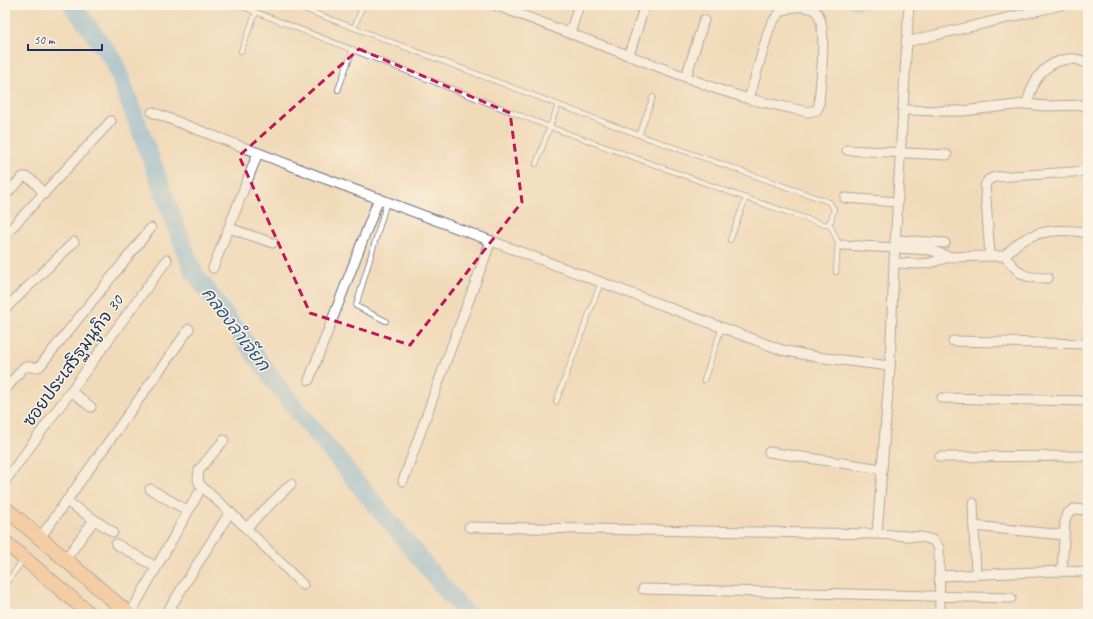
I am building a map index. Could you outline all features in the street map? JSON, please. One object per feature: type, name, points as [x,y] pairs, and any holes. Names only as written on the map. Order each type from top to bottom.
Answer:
[{"type":"main road","points":[[5,508],[129,614]]},
{"type":"main road","points":[[5,542],[90,614]]},
{"type":"street","points":[[495,5],[513,8],[570,33],[749,99],[802,112],[817,110],[819,105],[822,60],[822,26],[820,18],[813,9],[800,6],[780,13],[769,29],[749,99]]},
{"type":"street","points":[[570,33],[579,5]]},
{"type":"street","points":[[629,55],[645,5]]},
{"type":"street","points":[[877,534],[890,366],[897,202],[909,5]]},
{"type":"street","points":[[906,42],[1061,5]]},
{"type":"street","points":[[686,77],[704,20]]},
{"type":"street","points":[[1026,104],[1037,79],[1043,71],[1053,64],[1067,59],[1078,59],[1088,65]]},
{"type":"street","points":[[903,110],[962,111],[1026,104],[1045,106],[1085,105]]},
{"type":"street","points":[[152,112],[782,350],[817,357],[890,366]]},
{"type":"street","points":[[5,235],[111,122]]},
{"type":"street","points":[[847,150],[901,154],[947,155]]},
{"type":"street","points":[[213,268],[258,153]]},
{"type":"street","points":[[990,256],[985,186],[989,179],[995,177],[1088,171]]},
{"type":"street","points":[[5,195],[23,177],[30,178],[44,194]]},
{"type":"street","points":[[845,198],[897,202]]},
{"type":"street","points":[[308,380],[383,199]]},
{"type":"street","points":[[5,390],[25,366],[36,368],[40,366],[151,228]]},
{"type":"street","points":[[229,228],[273,244]]},
{"type":"street","points":[[894,262],[930,263],[949,257],[1004,256],[1020,242],[1036,234],[1052,231],[1088,233]]},
{"type":"street","points":[[403,481],[491,241]]},
{"type":"street","points":[[5,309],[74,242]]},
{"type":"street","points":[[842,245],[945,243]]},
{"type":"street","points":[[895,244],[930,250],[949,257]]},
{"type":"street","points":[[1004,256],[1020,274],[1030,278],[1048,278]]},
{"type":"street","name":"ซอยประเสริฐมนูกิจ 30","points":[[5,481],[167,260]]},
{"type":"street","points":[[40,538],[189,329]]},
{"type":"street","points":[[953,341],[1088,344]]},
{"type":"street","points":[[71,391],[91,407]]},
{"type":"street","points":[[942,398],[1088,401]]},
{"type":"street","points":[[224,440],[199,470],[198,479],[200,485],[230,512],[303,585]]},
{"type":"street","points":[[770,452],[882,469]]},
{"type":"street","points":[[940,457],[1088,456]]},
{"type":"street","points":[[246,528],[291,484]]},
{"type":"street","points":[[150,489],[188,511]]},
{"type":"street","points":[[129,614],[198,494]]},
{"type":"street","points":[[66,501],[112,532]]},
{"type":"street","points":[[973,503],[976,575]]},
{"type":"street","points":[[1062,571],[1065,521],[1067,514],[1074,509],[1088,510]]},
{"type":"street","points":[[166,614],[230,512]]},
{"type":"street","points":[[65,560],[94,520]]},
{"type":"street","points":[[974,526],[1064,535]]},
{"type":"street","points":[[469,527],[877,534],[921,537],[933,540],[939,548],[940,614]]},
{"type":"street","points":[[116,544],[156,567]]},
{"type":"street","points":[[939,576],[1062,571],[1088,572]]},
{"type":"street","points":[[643,589],[1011,598]]},
{"type":"lane","points":[[238,5],[550,127],[746,198],[821,224],[829,224]]},
{"type":"lane","points":[[293,5],[639,135],[829,202],[834,209],[829,224],[838,242],[836,272]]},
{"type":"lane","points":[[354,28],[363,5]]},
{"type":"lane","points":[[242,51],[256,12]]},
{"type":"lane","points":[[338,90],[353,49]]},
{"type":"lane","points":[[639,135],[653,97]]},
{"type":"lane","points":[[536,164],[558,105]]},
{"type":"lane","points":[[730,240],[746,198]]},
{"type":"lane","points":[[383,199],[356,306],[386,321]]},
{"type":"lane","points":[[556,402],[601,282]]},
{"type":"lane","points":[[704,380],[722,327]]},
{"type":"lane","points":[[5,585],[24,559]]},
{"type":"highlighted area","points":[[359,49],[510,113],[522,202],[410,345],[310,313],[239,156]]},
{"type":"waterway","name":"คลองลำเจียก","points":[[72,5],[114,61],[193,271],[288,399],[466,614]]}]
